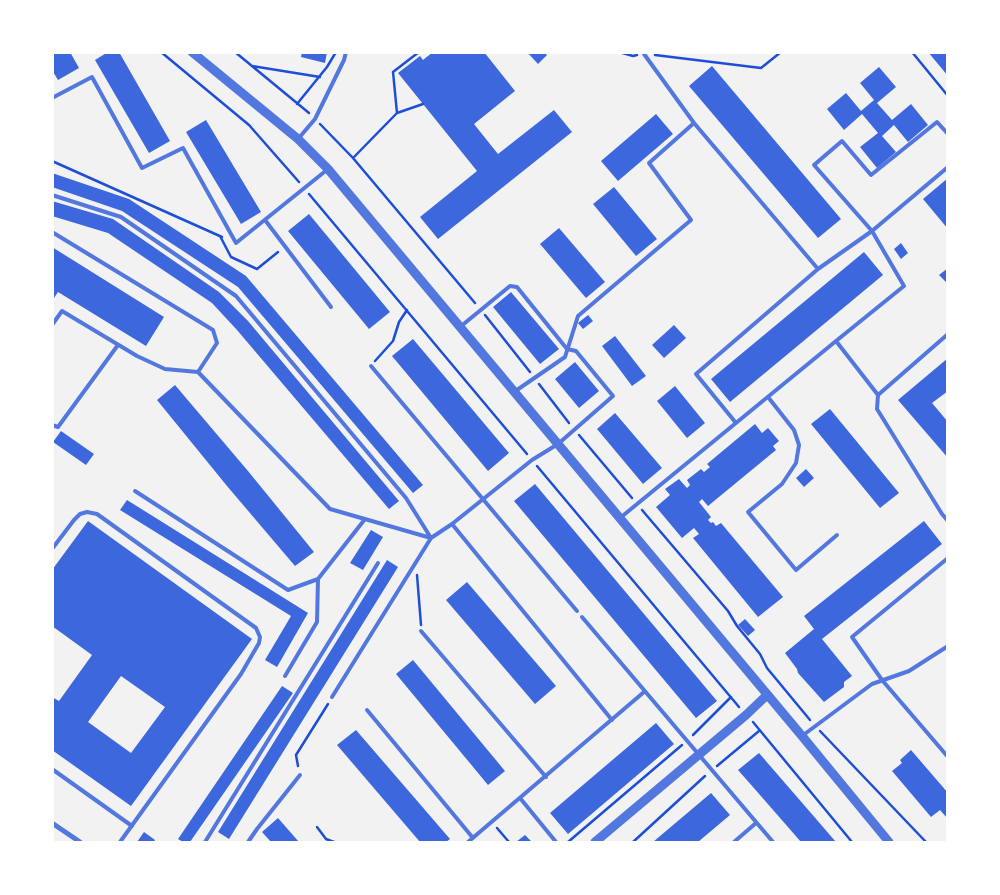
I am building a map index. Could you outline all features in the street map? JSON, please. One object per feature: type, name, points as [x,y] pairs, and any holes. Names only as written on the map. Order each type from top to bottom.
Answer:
[{"type":"street","points":[[192,52],[298,139],[328,169],[889,842]]},
{"type":"street","points":[[595,842],[746,715],[767,695]]},
{"type":"street","points":[[52,823],[80,842]]},
{"type":"lane","points":[[298,139],[315,119],[344,60],[346,52]]},
{"type":"lane","points":[[646,53],[694,123],[818,269]]},
{"type":"lane","points":[[52,98],[92,77],[142,168],[183,148],[236,243],[328,169]]},
{"type":"lane","points":[[620,518],[904,286],[872,231],[814,165],[842,141],[871,175],[937,122],[948,134]]},
{"type":"lane","points":[[514,392],[565,357],[578,316],[691,220],[649,163],[694,123]]},
{"type":"lane","points":[[736,423],[696,374],[818,269],[872,231],[948,167]]},
{"type":"lane","points":[[52,195],[120,217],[236,296],[406,498],[431,538]]},
{"type":"lane","points":[[265,220],[331,307]]},
{"type":"lane","points":[[52,232],[213,330],[217,343],[198,372]]},
{"type":"lane","points":[[332,697],[431,538],[452,524],[532,460],[558,444],[613,396],[576,350],[568,349],[517,287],[510,286],[460,327]]},
{"type":"lane","points":[[52,325],[62,311],[137,356],[165,369],[198,372],[330,509],[431,538]]},
{"type":"lane","points":[[948,334],[878,395],[876,409],[948,521]]},
{"type":"lane","points":[[836,341],[878,395]]},
{"type":"lane","points":[[52,425],[58,427],[118,344]]},
{"type":"lane","points":[[371,366],[577,611]]},
{"type":"lane","points":[[768,397],[794,430],[799,445],[796,463],[782,484],[748,512],[796,570],[838,535]]},
{"type":"lane","points":[[135,491],[288,590],[318,579],[366,519]]},
{"type":"lane","points":[[942,514],[948,510]]},
{"type":"lane","points":[[52,549],[80,514],[87,512],[97,514],[256,628],[260,637],[259,643],[245,669],[120,842]]},
{"type":"lane","points":[[452,524],[612,720]]},
{"type":"lane","points":[[948,558],[852,637],[882,680],[948,757]]},
{"type":"lane","points":[[205,842],[378,563]]},
{"type":"lane","points":[[286,676],[317,622],[318,579]]},
{"type":"lane","points":[[582,617],[773,842]]},
{"type":"lane","points":[[421,631],[546,777]]},
{"type":"lane","points":[[802,736],[872,684],[909,671],[948,646]]},
{"type":"lane","points":[[468,842],[644,692]]},
{"type":"lane","points":[[367,710],[473,838]]},
{"type":"lane","points":[[52,769],[132,826]]},
{"type":"lane","points":[[248,842],[300,775]]},
{"type":"lane","points":[[520,798],[556,842]]},
{"type":"lane","points":[[734,842],[756,822]]},
{"type":"path","points":[[161,52],[249,125],[407,310],[852,842]]},
{"type":"path","points":[[297,104],[327,68],[336,52]]},
{"type":"path","points":[[397,113],[392,72],[419,52]]},
{"type":"path","points":[[619,52],[633,56]]},
{"type":"path","points":[[646,53],[761,68],[781,52]]},
{"type":"path","points":[[912,52],[948,96]]},
{"type":"path","points":[[250,65],[320,77]]},
{"type":"path","points":[[352,158],[397,113],[423,104]]},
{"type":"path","points":[[52,161],[236,243]]},
{"type":"path","points":[[219,235],[231,257],[257,269],[285,246]]},
{"type":"path","points":[[371,366],[393,341],[399,322],[407,310]]},
{"type":"path","points":[[416,562],[421,631]]},
{"type":"path","points":[[300,775],[296,755],[332,697]]},
{"type":"path","points":[[568,842],[687,741],[731,697]]},
{"type":"path","points":[[815,726],[926,842]]},
{"type":"path","points":[[633,842],[712,770],[760,731]]},
{"type":"path","points":[[492,822],[509,842]]},
{"type":"path","points":[[317,827],[326,839],[334,842]]},
{"type":"building","points":[[52,52],[70,52],[79,68],[58,80],[52,70]]},
{"type":"building","points":[[108,52],[119,52],[170,141],[149,153],[95,60]]},
{"type":"building","points":[[302,52],[327,52],[325,63],[301,57]]},
{"type":"building","points":[[433,52],[484,52],[515,91],[474,124],[498,154],[554,110],[572,132],[438,239],[420,217],[477,171],[398,73],[420,56],[423,60]]},
{"type":"building","points":[[527,52],[544,52],[547,55],[538,64]]},
{"type":"building","points":[[928,52],[948,52],[948,76]]},
{"type":"building","points":[[712,66],[841,219],[818,238],[689,86]]},
{"type":"building","points":[[879,67],[896,87],[877,103],[892,120],[911,104],[928,125],[908,142],[894,125],[882,136],[896,152],[877,168],[860,147],[878,133],[862,114],[844,130],[827,109],[846,93],[861,111],[874,100],[860,83]]},
{"type":"building","points":[[656,114],[673,134],[618,181],[601,161]]},
{"type":"building","points":[[206,120],[261,212],[241,224],[186,132]]},
{"type":"building","points":[[52,173],[129,199],[246,276],[423,485],[413,493],[238,287],[122,211],[52,187]]},
{"type":"building","points":[[948,178],[948,229],[923,199]]},
{"type":"building","points":[[614,187],[657,239],[636,256],[593,204]]},
{"type":"building","points":[[52,201],[113,219],[219,292],[248,321],[399,501],[389,509],[212,303],[108,233],[52,216]]},
{"type":"building","points":[[309,214],[390,312],[369,329],[288,231]]},
{"type":"building","points":[[559,228],[605,282],[586,298],[540,244]]},
{"type":"building","points":[[901,243],[908,253],[901,259],[894,249]]},
{"type":"building","points":[[52,247],[164,317],[146,346],[58,292],[52,301]]},
{"type":"building","points":[[864,252],[883,275],[730,402],[711,379]]},
{"type":"building","points":[[948,268],[948,284],[939,275]]},
{"type":"building","points":[[511,292],[559,349],[540,364],[493,307]]},
{"type":"building","points":[[588,315],[593,321],[583,329],[578,323]]},
{"type":"building","points":[[674,325],[686,338],[664,358],[652,345]]},
{"type":"building","points":[[615,336],[646,376],[632,386],[602,346]]},
{"type":"building","points":[[413,339],[509,453],[488,471],[392,356]]},
{"type":"building","points":[[948,358],[948,391],[932,403],[948,422],[948,458],[898,400]]},
{"type":"building","points":[[575,362],[599,391],[579,408],[555,379]]},
{"type":"building","points":[[175,385],[314,552],[295,566],[227,486],[157,400]]},
{"type":"building","points":[[675,386],[705,423],[687,438],[657,401]]},
{"type":"building","points":[[830,409],[899,493],[880,508],[811,424]]},
{"type":"building","points":[[615,413],[662,468],[643,484],[597,429]]},
{"type":"building","points":[[755,424],[762,433],[768,428],[779,441],[773,446],[776,450],[708,506],[702,499],[699,502],[711,517],[708,520],[716,526],[721,523],[783,597],[758,617],[693,538],[699,534],[694,528],[682,538],[656,507],[670,495],[665,489],[679,479],[687,488],[690,485],[687,480],[701,469],[704,472],[710,467],[707,464]]},
{"type":"building","points":[[61,431],[94,454],[86,465],[53,442]]},
{"type":"building","points":[[806,469],[814,478],[804,487],[796,478]]},
{"type":"building","points":[[535,484],[717,701],[696,718],[514,501]]},
{"type":"building","points":[[127,500],[308,613],[277,667],[265,660],[291,616],[120,510]]},
{"type":"building","points":[[88,521],[252,639],[131,806],[52,750],[52,697],[59,701],[92,655],[52,626],[52,570]],"holes":[[[121,676],[165,707],[131,753],[88,722]]]},
{"type":"building","points":[[924,521],[942,544],[822,639],[852,676],[844,682],[844,687],[824,702],[798,673],[785,653],[814,629],[804,616]]},
{"type":"building","points":[[371,530],[383,537],[363,570],[350,563]]},
{"type":"building","points":[[387,560],[398,567],[229,839],[218,832]]},
{"type":"building","points":[[467,582],[556,686],[535,704],[446,600]]},
{"type":"building","points":[[745,619],[755,630],[748,636],[738,625]]},
{"type":"building","points":[[413,660],[505,771],[488,785],[396,674]]},
{"type":"building","points":[[282,686],[293,693],[190,842],[183,842],[178,839]]},
{"type":"building","points":[[656,723],[674,744],[568,834],[550,813]]},
{"type":"building","points":[[356,730],[450,839],[446,842],[420,842],[337,745]]},
{"type":"building","points":[[911,750],[948,793],[948,819],[940,810],[931,817],[892,771],[902,763],[900,760]]},
{"type":"building","points":[[759,753],[836,842],[801,842],[738,770]]},
{"type":"building","points":[[711,793],[730,815],[698,842],[653,842]]},
{"type":"building","points":[[278,818],[299,842],[271,842],[262,832]]},
{"type":"building","points":[[144,832],[155,840],[154,842],[137,842]]},
{"type":"building","points":[[525,835],[532,842],[516,842]]}]
